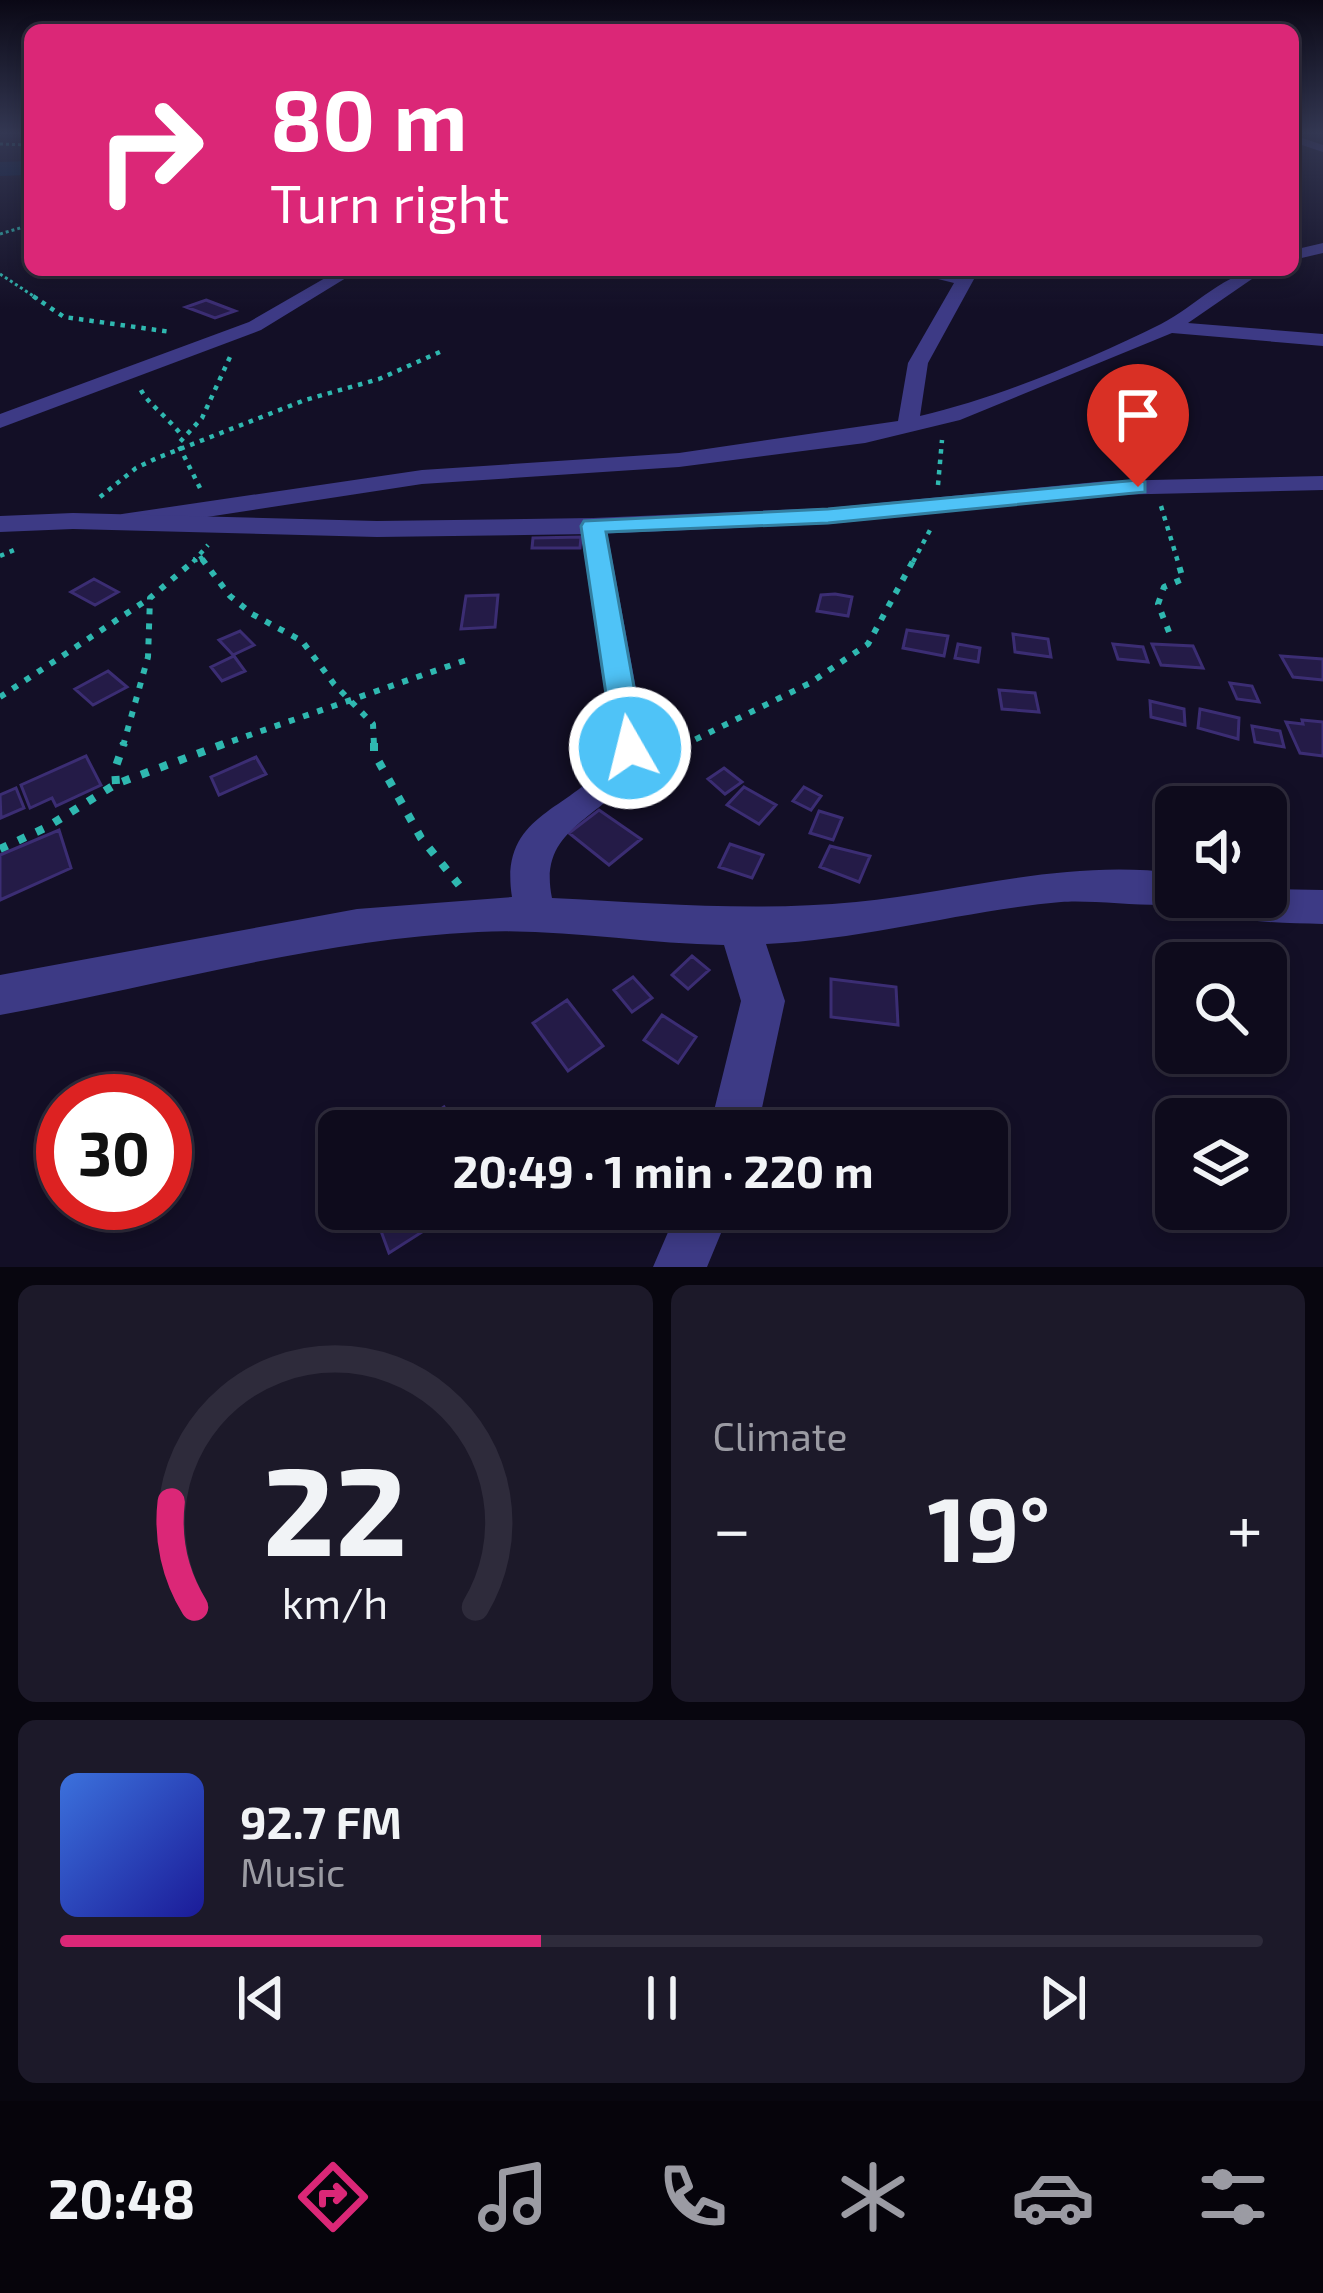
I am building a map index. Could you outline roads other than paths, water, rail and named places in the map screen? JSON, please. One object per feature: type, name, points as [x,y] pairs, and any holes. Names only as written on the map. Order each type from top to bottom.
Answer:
[{"type":"street","points":[[0,421],[255,326],[341,276]]},
{"type":"street","points":[[909,426],[907,404],[929,332],[967,276]]},
{"type":"street","points":[[116,523],[422,477],[774,450],[909,426],[952,415],[1170,327],[1248,276]]},
{"type":"street","points":[[1170,327],[1323,340]]},
{"type":"street","points":[[0,524],[593,526],[828,516],[1168,486],[1323,483]]},
{"type":"street","points":[[536,915],[528,868],[538,838],[626,768],[630,748],[593,526]]},
{"type":"street","points":[[0,994],[284,940],[480,915],[739,925],[863,919],[1053,884],[1155,886]]},
{"type":"street","points":[[1287,906],[1323,907]]},
{"type":"street","points":[[739,925],[763,1000],[740,1110]]},
{"type":"street","points":[[680,1267],[696,1230]]}]
